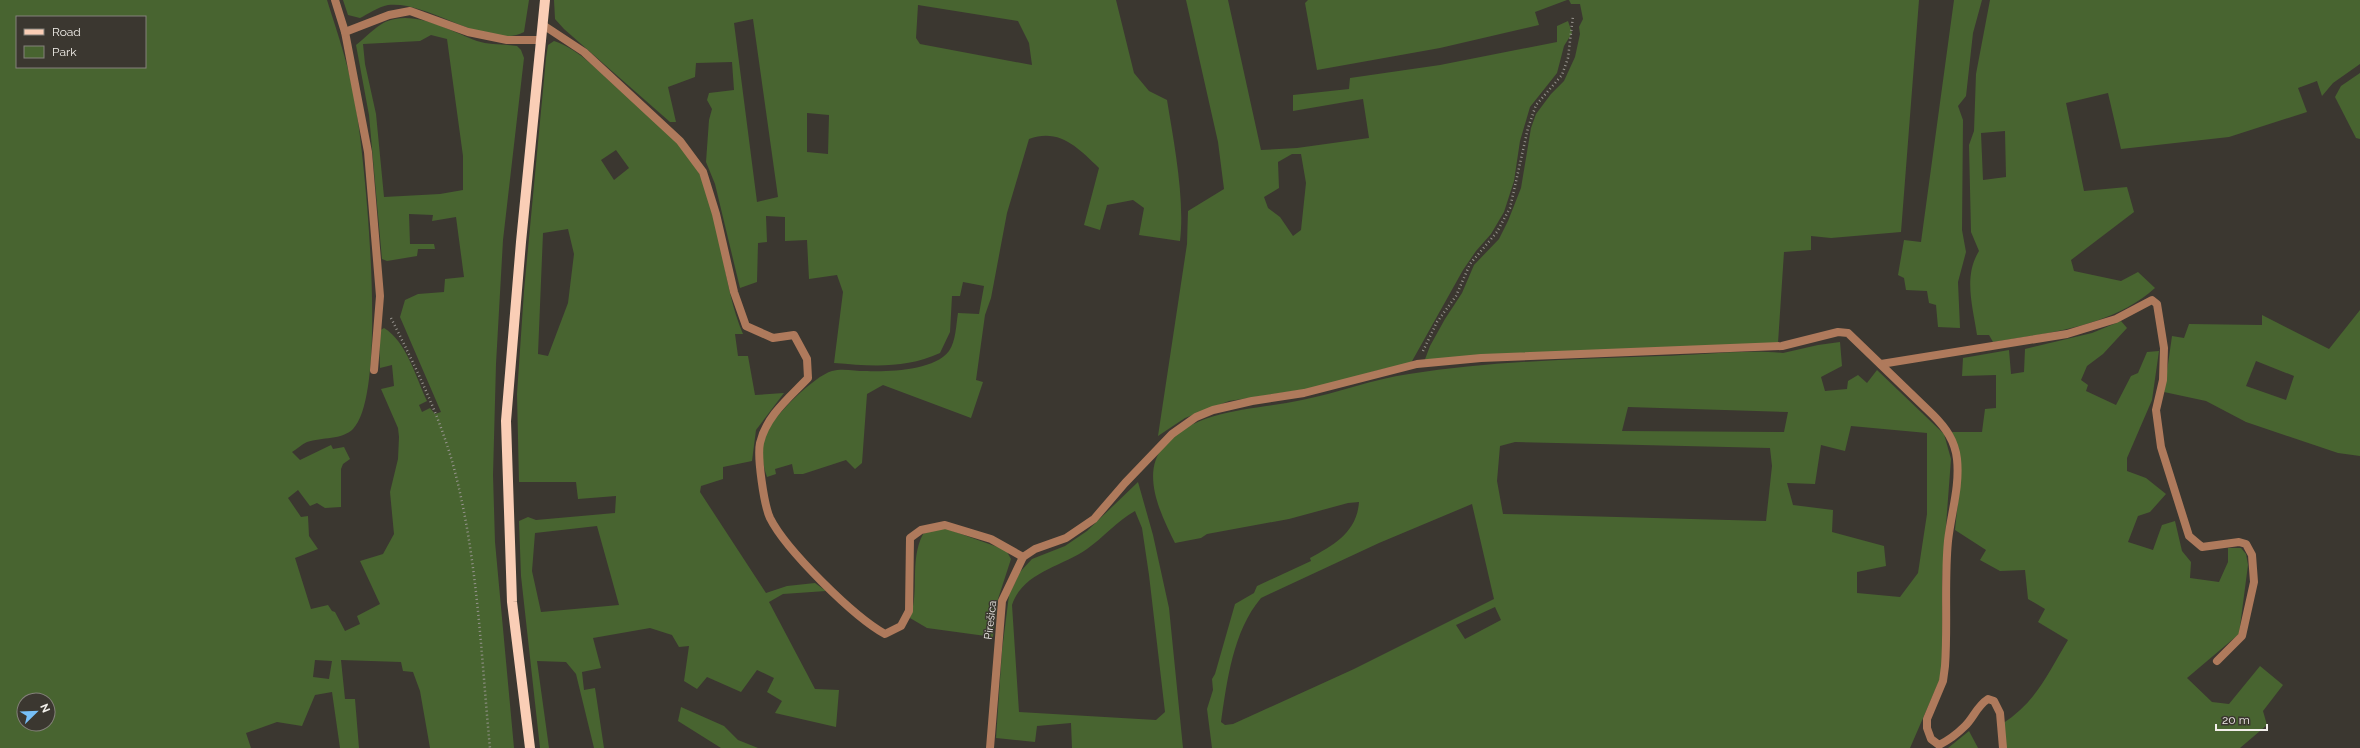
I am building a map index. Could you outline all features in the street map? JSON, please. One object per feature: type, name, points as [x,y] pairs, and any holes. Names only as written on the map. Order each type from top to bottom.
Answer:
[{"type":"main road","points":[[530,748],[512,602],[506,421],[521,242],[545,0]]},
{"type":"street","points":[[335,0],[345,32],[368,152],[380,296],[374,370]]},
{"type":"street","points":[[345,32],[389,15],[410,11],[468,32],[507,40],[542,40]]},
{"type":"street","points":[[543,25],[584,52],[680,141],[703,172],[716,214],[734,292],[746,326],[773,338],[794,335],[807,359],[808,378],[770,418],[760,444],[761,475],[770,518],[792,548],[838,597],[872,627],[885,634],[901,626],[910,611],[910,538],[921,530],[945,525],[991,539],[1023,556],[1035,549],[1066,538],[1094,519],[1125,483],[1172,434],[1196,417],[1213,410],[1252,401],[1304,394],[1417,364],[1481,358],[1782,346],[1838,332],[1848,333],[1946,429],[1954,444],[1957,460],[1957,492],[1948,541],[1945,666],[1943,681],[1927,719],[1927,728],[1931,739],[1939,745],[1952,738],[1966,725],[1981,703],[1988,699],[1994,701],[2000,713],[2003,748]]},
{"type":"street","points":[[1881,364],[2066,334],[2116,319],[2152,300],[2157,304],[2164,348],[2163,380],[2156,410],[2161,447],[2178,495],[2189,536],[2202,547],[2239,542],[2246,544],[2252,555],[2254,582],[2242,636],[2218,662]]},
{"type":"street","name":"Pirešica","points":[[990,748],[1002,601],[1023,556]]},
{"type":"path","points":[[1417,364],[1437,322],[1456,296],[1470,264],[1497,232],[1510,208],[1528,128],[1536,105],[1562,75],[1568,58],[1573,16]]},
{"type":"path","points":[[390,316],[436,414],[455,471],[471,546],[490,748]]},
{"type":"green space","points":[[0,0],[327,0],[351,81],[360,136],[371,275],[372,326],[370,371],[364,407],[353,429],[338,437],[307,442],[292,452],[300,460],[331,445],[333,449],[344,447],[350,459],[343,464],[341,469],[341,507],[325,508],[317,503],[310,506],[298,490],[288,498],[301,517],[308,516],[309,536],[318,549],[295,558],[311,609],[328,605],[332,611],[335,612],[345,631],[360,624],[357,616],[380,604],[360,561],[383,554],[394,534],[390,492],[398,459],[399,437],[398,428],[381,389],[394,386],[392,365],[380,368],[379,331],[384,328],[392,334],[405,351],[427,401],[419,405],[422,412],[430,408],[435,414],[441,412],[400,317],[405,300],[418,294],[444,292],[445,279],[464,277],[456,217],[432,221],[433,215],[409,214],[410,244],[434,244],[435,249],[418,249],[417,256],[387,261],[382,259],[369,115],[356,45],[381,24],[396,19],[408,18],[444,27],[477,41],[517,46],[521,50],[524,58],[503,240],[496,364],[493,475],[495,542],[514,748],[430,748],[420,691],[413,672],[403,671],[401,662],[341,660],[345,699],[355,699],[359,748],[340,748],[332,692],[315,695],[302,726],[277,722],[246,733],[251,748],[0,748]],"holes":[[[431,35],[447,39],[463,156],[463,190],[440,194],[384,197],[376,114],[365,64],[363,44],[420,41]],[[315,660],[332,661],[329,679],[313,677]]]},
{"type":"green space","points":[[343,0],[529,0],[524,32],[509,36],[493,35],[421,10],[404,6],[384,6],[360,18],[348,15]]},
{"type":"green space","points":[[554,0],[1116,0],[1134,73],[1149,91],[1167,100],[1176,152],[1180,189],[1180,241],[1139,235],[1144,208],[1133,200],[1107,205],[1100,230],[1084,225],[1099,168],[1076,147],[1059,138],[1040,136],[1029,139],[1007,213],[991,298],[985,315],[976,380],[983,382],[971,418],[883,385],[867,394],[862,463],[855,469],[846,460],[803,474],[794,474],[792,464],[775,469],[776,474],[767,477],[762,455],[766,433],[777,417],[805,388],[824,374],[836,370],[874,371],[910,369],[933,363],[942,358],[949,351],[953,343],[958,313],[979,314],[984,286],[963,282],[960,296],[952,296],[950,332],[940,353],[914,362],[901,364],[861,365],[834,363],[843,292],[837,275],[809,279],[807,240],[785,241],[785,217],[766,216],[767,242],[758,243],[757,282],[740,288],[715,184],[706,162],[709,120],[712,109],[707,100],[709,93],[734,90],[732,62],[696,63],[695,77],[668,87],[676,122],[670,122],[564,29],[555,19]],"holes":[[[918,5],[1018,21],[1029,43],[1032,65],[920,44],[916,38]],[[753,19],[778,197],[757,202],[734,23]],[[807,113],[829,115],[828,154],[807,152]]]},
{"type":"green space","points":[[1186,0],[1228,0],[1261,150],[1297,148],[1369,138],[1363,99],[1293,111],[1293,95],[1349,89],[1350,78],[1440,65],[1557,42],[1557,26],[1568,21],[1572,33],[1564,46],[1557,73],[1530,107],[1520,141],[1514,181],[1504,212],[1491,234],[1476,251],[1463,270],[1411,363],[1379,370],[1320,387],[1229,401],[1185,418],[1158,436],[1187,244],[1188,211],[1224,189],[1218,142]],"holes":[[[1292,154],[1301,154],[1306,183],[1301,230],[1293,236],[1280,217],[1268,208],[1264,197],[1279,188],[1278,162]]]},
{"type":"green space","points":[[1308,0],[1567,0],[1535,12],[1539,25],[1440,48],[1317,70],[1305,3]]},
{"type":"green space","points":[[1569,0],[1919,0],[1901,232],[1831,238],[1811,236],[1811,250],[1784,252],[1778,343],[1424,362],[1430,346],[1462,293],[1474,265],[1499,239],[1508,221],[1521,188],[1531,128],[1536,114],[1551,94],[1564,81],[1575,57],[1580,34],[1579,27],[1583,19],[1580,4],[1571,4]]},
{"type":"green space","points":[[1954,0],[1982,0],[1973,33],[1966,96],[1958,106],[1963,120],[1962,230],[1966,252],[1958,282],[1960,328],[1938,327],[1936,305],[1929,303],[1927,291],[1906,290],[1904,278],[1898,275],[1904,240],[1921,242]]},
{"type":"green space","points":[[1990,0],[2360,0],[2360,64],[2333,83],[2322,96],[2317,81],[2298,88],[2307,112],[2229,137],[2121,149],[2108,93],[2066,103],[2084,191],[2127,187],[2134,212],[2071,260],[2074,271],[2121,281],[2138,272],[2155,288],[2138,301],[2119,312],[2099,320],[2057,331],[1993,342],[1989,335],[1977,335],[1970,292],[1971,271],[1979,251],[1971,232],[1969,145],[1974,131],[1976,74]],"holes":[[[2005,131],[2006,177],[1983,180],[1981,133]]]},
{"type":"green space","points":[[554,41],[582,56],[675,139],[690,157],[701,177],[715,221],[729,290],[743,334],[735,334],[738,356],[748,356],[755,395],[784,393],[756,430],[752,461],[723,467],[723,479],[701,486],[700,492],[766,593],[787,586],[815,583],[826,591],[783,594],[769,602],[815,689],[839,690],[836,727],[775,713],[782,701],[767,692],[774,678],[757,670],[741,692],[707,677],[697,689],[684,681],[689,646],[679,647],[672,635],[650,628],[593,638],[601,668],[582,672],[584,690],[595,688],[604,748],[594,748],[576,674],[566,662],[537,661],[549,748],[540,748],[521,576],[519,521],[528,517],[536,520],[615,513],[616,496],[578,499],[576,482],[519,482],[517,394],[524,291],[548,45]],"holes":[[[616,150],[629,168],[614,180],[601,160]],[[568,229],[574,254],[568,303],[548,356],[538,354],[543,233]],[[597,526],[619,605],[541,612],[532,571],[535,533]]]},
{"type":"green space","points":[[2360,73],[2360,139],[2356,138],[2335,97],[2341,86]]},
{"type":"green space","points":[[2360,310],[2360,456],[2338,453],[2246,422],[2206,401],[2164,392],[2172,336],[2184,338],[2189,324],[2262,325],[2262,315],[2329,349]],"holes":[[[2256,361],[2294,376],[2286,400],[2246,386]]]},
{"type":"green space","points":[[2121,321],[2127,328],[2103,354],[2087,366],[2081,380],[2088,385],[2086,391],[2116,405],[2131,376],[2138,373],[2147,352],[2159,351],[2152,400],[2127,458],[2127,471],[2146,478],[2166,494],[2150,512],[2138,516],[2128,542],[2153,550],[2162,525],[2175,521],[2182,551],[2191,562],[2190,578],[2219,582],[2228,562],[2228,548],[2241,548],[2246,554],[2248,565],[2239,634],[2187,678],[2212,702],[2229,704],[2260,666],[2283,685],[2263,711],[2267,725],[2240,748],[2004,748],[2002,724],[2033,697],[2068,640],[2038,622],[2045,609],[2028,599],[2025,570],[2000,571],[1980,560],[1986,550],[1955,530],[1960,481],[1958,456],[1952,432],[1982,432],[1985,409],[1996,408],[1996,375],[1962,376],[1963,358],[2009,350],[2011,374],[2024,372],[2025,349],[2092,333]]},
{"type":"green space","points":[[1840,342],[1842,366],[1821,377],[1825,391],[1847,389],[1848,381],[1858,375],[1867,383],[1877,370],[1944,434],[1951,459],[1942,579],[1943,672],[1910,748],[1212,748],[1207,709],[1213,690],[1212,679],[1215,674],[1235,604],[1254,593],[1257,586],[1311,561],[1310,558],[1336,542],[1354,522],[1359,502],[1348,503],[1289,519],[1207,534],[1201,538],[1175,543],[1159,507],[1153,481],[1157,457],[1164,446],[1177,434],[1193,424],[1228,412],[1302,400],[1396,376],[1504,363],[1739,352],[1783,353],[1818,345]],"holes":[[[1628,407],[1788,412],[1784,432],[1622,431]],[[1851,426],[1927,433],[1927,514],[1918,573],[1900,597],[1857,593],[1857,572],[1886,566],[1884,546],[1832,532],[1833,510],[1793,505],[1787,483],[1815,484],[1821,445],[1845,451]],[[1515,442],[1770,448],[1772,466],[1766,521],[1503,514],[1497,481],[1500,446]],[[1472,504],[1494,599],[1354,669],[1233,724],[1225,725],[1221,722],[1233,657],[1251,611],[1261,598],[1379,543]],[[1495,607],[1501,620],[1465,639],[1456,625]]]},
{"type":"green space","points":[[1138,482],[1153,535],[1169,608],[1183,748],[1072,748],[1071,723],[1037,726],[1035,742],[996,738],[1002,651],[1009,595],[1020,572],[1032,559],[1065,546],[1087,531]],"holes":[[[1135,511],[1142,528],[1165,712],[1156,720],[1019,712],[1012,605],[1017,594],[1025,585],[1044,571],[1087,549],[1122,519]]]},
{"type":"green space","points":[[936,529],[947,529],[1006,550],[1011,559],[997,602],[993,637],[927,628],[910,618],[913,608],[915,565],[919,544],[923,534]]},
{"type":"green space","points":[[681,707],[724,726],[738,740],[758,748],[721,748],[678,721]]},
{"type":"green space","points":[[1969,731],[1978,748],[1948,748]]}]
